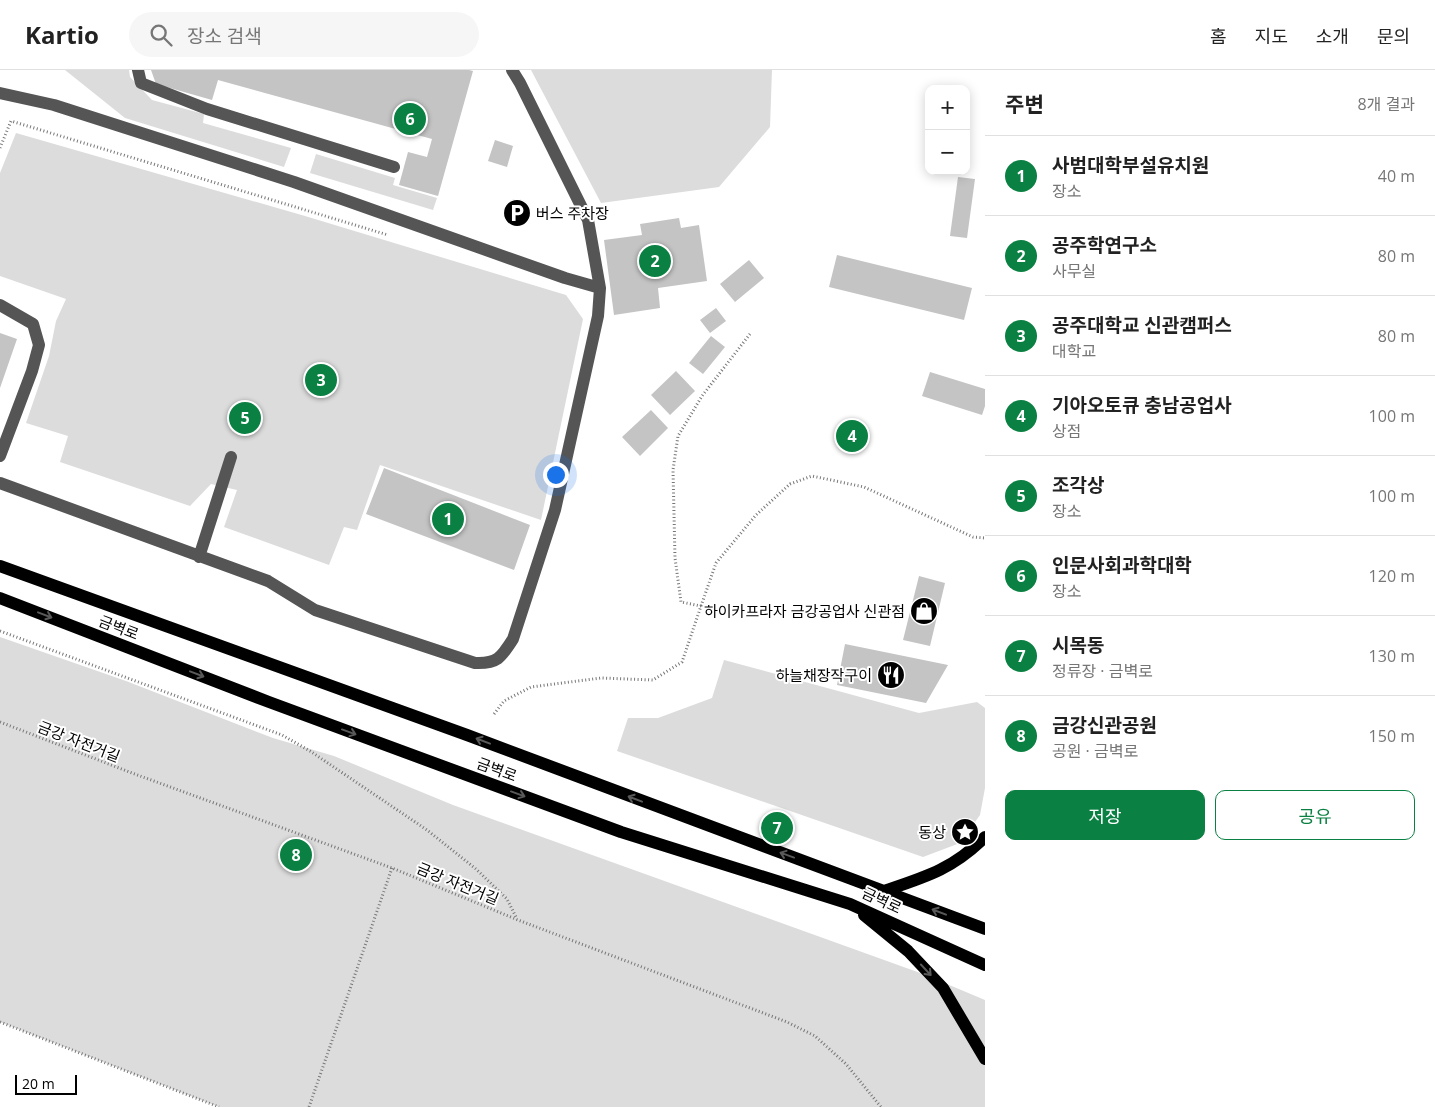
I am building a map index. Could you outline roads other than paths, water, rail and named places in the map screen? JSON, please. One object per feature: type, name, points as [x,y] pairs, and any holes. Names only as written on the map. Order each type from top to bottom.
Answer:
[{"type":"main road","name":"금벽로","points":[[0,566],[467,735],[985,929]]},
{"type":"main road","name":"금벽로","points":[[0,598],[269,702],[622,832],[850,904],[985,965]]},
{"type":"main road","points":[[884,891],[930,876],[951,865],[985,837]]},
{"type":"main road","points":[[850,904],[908,951],[943,988],[985,1059]]},
{"type":"lane","points":[[138,70],[142,83],[208,109],[394,167]]},
{"type":"lane","points":[[0,483],[268,581],[315,610],[465,660],[490,663],[503,655],[513,640],[556,510],[598,316],[600,288],[588,220],[520,82],[512,70]]},
{"type":"lane","points":[[0,93],[54,105],[294,182],[565,278],[600,288]]},
{"type":"lane","points":[[0,305],[32,324],[39,345],[32,371],[0,456]]},
{"type":"lane","points":[[199,557],[232,457]]},
{"type":"place","name":"인문사회과학대학","points":[[410,119]]},
{"type":"place","name":"버스 주차장","points":[[517,213]]},
{"type":"place","name":"공주학연구소","points":[[655,261]]},
{"type":"place","name":"공주대학교 신관캠퍼스","points":[[321,380]]},
{"type":"place","name":"조각상","points":[[245,418]]},
{"type":"place","name":"기아오토큐 충남공업사","points":[[852,436]]},
{"type":"place","name":"사범대학부설유치원","points":[[448,519]]},
{"type":"place","name":"하이카프라자 금강공업사 신관점","points":[[924,611]]},
{"type":"place","name":"하늘채장작구이","points":[[891,675]]},
{"type":"place","name":"시목동","points":[[777,828]]},
{"type":"place","name":"동상","points":[[965,832]]},
{"type":"place","name":"금강신관공원","points":[[296,855]]}]
